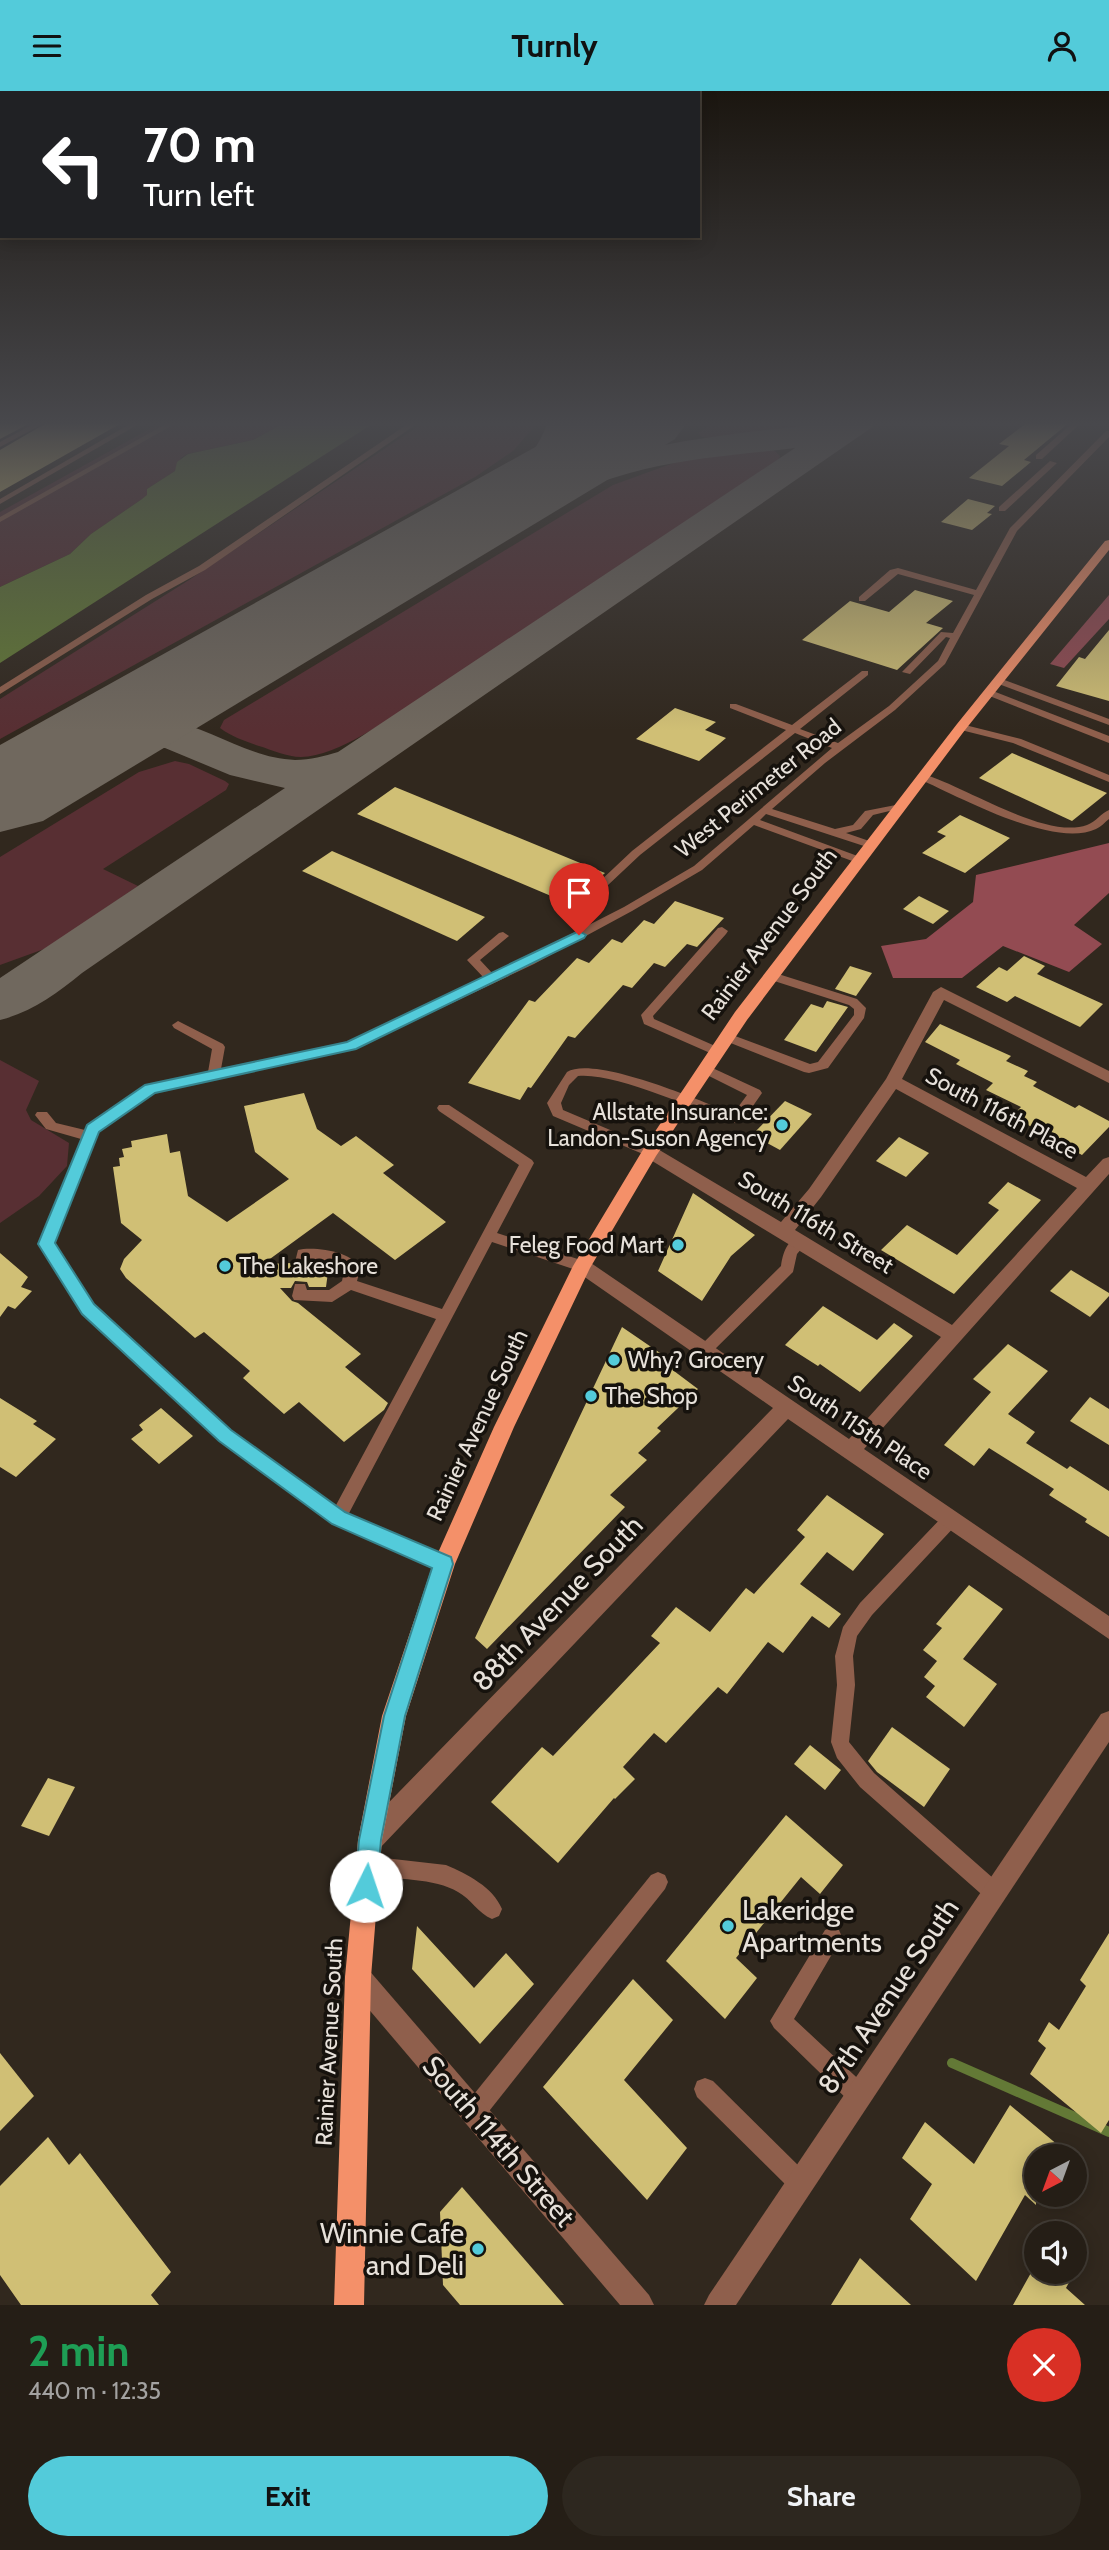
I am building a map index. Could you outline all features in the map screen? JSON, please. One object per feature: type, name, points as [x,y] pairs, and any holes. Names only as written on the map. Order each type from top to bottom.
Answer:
[{"type":"main road","name":"Rainier Avenue South","points":[[349,2305],[358,1977],[368,1853],[394,1716],[444,1564],[504,1427],[582,1266],[650,1152],[727,1037],[859,860],[961,727],[1109,543]]},
{"type":"street","points":[[784,1231],[815,1193],[893,1080],[941,992],[1109,1078]]},
{"type":"street","name":"South 116th Place","points":[[893,1080],[1088,1186]]},
{"type":"street","name":"South 116th Street","points":[[650,1152],[956,1336]]},
{"type":"street","points":[[851,1450],[1109,1163]]},
{"type":"street","name":"South 115th Place","points":[[582,1266],[1109,1629]]},
{"type":"street","name":"88th Avenue South","points":[[368,1853],[787,1407]]},
{"type":"street","name":"87th Avenue South","points":[[719,2305],[1109,1722]]},
{"type":"street","name":"South 114th Street","points":[[358,1977],[639,2305]]},
{"type":"lane","points":[[0,691],[149,597],[202,568],[266,524]]},
{"type":"lane","name":"West Perimeter Road","points":[[338,1518],[225,1436],[88,1309],[47,1244],[93,1129],[151,1089],[351,1046],[628,909],[698,868],[839,747],[892,708],[942,662],[1013,530],[1019,524]]},
{"type":"lane","points":[[862,599],[892,572],[898,571],[980,594]]},
{"type":"lane","points":[[907,672],[944,634],[957,636]]},
{"type":"lane","points":[[603,884],[636,853],[865,673]]},
{"type":"lane","points":[[999,681],[1109,723]]},
{"type":"lane","points":[[989,693],[1108,738]]},
{"type":"lane","points":[[733,706],[839,747]]},
{"type":"lane","points":[[1059,720],[1072,709]]},
{"type":"lane","points":[[961,727],[1017,741],[1109,779]]},
{"type":"lane","points":[[923,776],[1045,829],[1071,831],[1092,827],[1109,813]]},
{"type":"lane","points":[[834,833],[857,827],[869,813],[902,805]]},
{"type":"lane","points":[[765,810],[871,845]]},
{"type":"lane","points":[[752,821],[859,860]]},
{"type":"lane","points":[[717,1052],[648,1021],[647,1015],[722,931]]},
{"type":"lane","points":[[491,979],[473,960],[503,936]]},
{"type":"lane","points":[[727,1037],[808,1069],[822,1065],[860,1015],[860,1008],[853,1002],[772,976]]},
{"type":"lane","points":[[178,1025],[219,1047],[214,1075]]},
{"type":"lane","points":[[650,1152],[558,1113],[554,1103],[563,1084],[573,1073],[582,1069],[685,1099],[736,1120],[755,1093],[706,1069]]},
{"type":"lane","points":[[444,1108],[527,1163],[338,1518],[444,1564]]},
{"type":"lane","points":[[42,1115],[51,1126],[89,1136]]},
{"type":"lane","points":[[488,1234],[582,1266]]},
{"type":"lane","points":[[705,1350],[788,1268],[790,1252],[801,1241]]},
{"type":"lane","points":[[300,1289],[299,1296],[332,1296],[349,1284],[352,1269],[342,1259],[323,1254],[303,1254],[302,1262]]},
{"type":"lane","points":[[349,1284],[445,1316]]},
{"type":"lane","points":[[951,1519],[866,1609],[849,1633],[846,1642],[846,1685],[839,1742],[867,1780],[995,1893]]},
{"type":"lane","points":[[368,1853],[446,1875],[468,1886],[492,1909]]},
{"type":"lane","points":[[474,2112],[658,1882]]},
{"type":"lane","points":[[832,1937],[781,2021],[860,2096]]},
{"type":"lane","points":[[705,2089],[801,2184]]},
{"type":"shaded area","points":[[0,524],[105,524],[70,554],[0,587]]},
{"type":"shaded area","points":[[105,524],[216,524],[0,663],[0,587],[70,554]]},
{"type":"shaded area","points":[[272,524],[389,524],[0,739],[0,699]]},
{"type":"shaded area","points":[[548,524],[684,524],[422,699],[363,735],[331,750],[301,757],[285,755],[220,728],[224,720]]},
{"type":"shaded area","points":[[1109,595],[1109,619],[1064,668],[1050,664]]},
{"type":"shaded area","points":[[175,761],[189,764],[229,784],[226,790],[103,869],[138,886],[47,948],[0,965],[0,857],[139,772]]},
{"type":"shaded area","points":[[1109,843],[1109,893],[1074,925],[1102,944],[1069,972],[1003,946],[962,978],[893,978],[881,946],[926,939],[973,902],[976,875]]},
{"type":"shaded area","points":[[0,1060],[39,1081],[26,1110],[31,1120],[69,1143],[67,1166],[39,1196],[0,1223]]},
{"type":"building","points":[[950,524],[979,524],[972,530]]},
{"type":"building","points":[[915,590],[953,601],[926,623],[943,628],[897,670],[802,640],[850,601],[889,612]]},
{"type":"building","points":[[1109,630],[1109,701],[1056,686],[1079,657],[1085,659]]},
{"type":"building","points":[[675,708],[716,722],[705,730],[726,738],[699,761],[636,739]]},
{"type":"building","points":[[1012,753],[1107,793],[1072,821],[979,778]]},
{"type":"building","points":[[395,787],[605,873],[570,904],[357,814]]},
{"type":"building","points":[[960,815],[1010,838],[965,873],[922,853],[946,836],[937,832]]},
{"type":"building","points":[[332,851],[485,917],[457,941],[302,871]]},
{"type":"building","points":[[919,896],[949,911],[933,924],[903,909]]},
{"type":"building","points":[[675,901],[724,918],[697,947],[687,944],[665,967],[654,963],[632,988],[623,985],[575,1038],[568,1036],[520,1100],[468,1083],[529,1000],[535,1002],[577,958],[589,963],[612,939],[622,943],[644,920],[654,924]]},
{"type":"building","points":[[1024,956],[1045,966],[1037,974],[1103,1004],[1080,1027],[1015,996],[1007,1002],[976,987],[999,967],[1007,971]]},
{"type":"building","points":[[850,966],[872,973],[856,996],[835,989]]},
{"type":"building","points":[[827,1001],[848,1007],[816,1052],[784,1040],[811,1004],[823,1008]]},
{"type":"building","points":[[940,1024],[1011,1056],[1006,1061],[1028,1071],[1024,1076],[1037,1082],[1033,1086],[1075,1108],[1079,1105],[1109,1121],[1109,1127],[1082,1155],[1012,1116],[1021,1107],[986,1090],[993,1083],[956,1064],[960,1060],[925,1042]]},
{"type":"building","name":"The Lakeshore","points":[[304,1093],[317,1129],[341,1146],[356,1136],[394,1165],[383,1173],[446,1222],[395,1260],[333,1213],[263,1264],[293,1263],[297,1269],[307,1269],[312,1262],[329,1265],[326,1287],[309,1287],[307,1282],[295,1281],[291,1288],[280,1288],[292,1301],[361,1354],[345,1367],[388,1403],[384,1410],[344,1442],[299,1402],[284,1414],[243,1378],[250,1371],[204,1332],[195,1338],[126,1278],[120,1269],[124,1259],[142,1240],[121,1223],[113,1167],[120,1166],[119,1158],[124,1157],[122,1149],[132,1147],[131,1141],[167,1134],[170,1153],[180,1151],[188,1196],[227,1222],[289,1179],[255,1152],[244,1106]]},
{"type":"building","name":"Allstate Insurance: Landon-Suson Agency","points":[[785,1101],[812,1114],[780,1150],[752,1135]]},
{"type":"building","points":[[899,1137],[929,1153],[906,1177],[876,1161]]},
{"type":"building","points":[[1008,1182],[1041,1200],[954,1294],[881,1250],[907,1225],[957,1255],[999,1210],[988,1203]]},
{"type":"building","points":[[693,1193],[755,1235],[731,1256],[702,1301],[658,1271]]},
{"type":"building","points":[[0,1253],[28,1277],[21,1287],[32,1291],[15,1309],[8,1306],[0,1317]]},
{"type":"building","points":[[1071,1270],[1109,1293],[1090,1317],[1050,1291]]},
{"type":"building","points":[[823,1306],[877,1340],[894,1323],[913,1336],[860,1392],[820,1364],[818,1366],[785,1345]]},
{"type":"building","points":[[622,1327],[679,1366],[674,1371],[698,1389],[657,1428],[661,1431],[638,1453],[647,1460],[610,1495],[625,1507],[487,1649],[475,1638]]},
{"type":"building","points":[[1008,1344],[1048,1371],[1008,1414],[1035,1432],[1026,1443],[1067,1469],[1070,1466],[1109,1491],[1109,1537],[1085,1522],[1087,1519],[1049,1495],[1054,1489],[989,1448],[974,1466],[944,1445],[991,1392],[973,1379]]},
{"type":"building","points":[[1090,1397],[1109,1409],[1109,1445],[1070,1421]]},
{"type":"building","points":[[0,1398],[37,1421],[33,1424],[56,1439],[16,1477],[0,1467]]},
{"type":"building","points":[[161,1408],[193,1436],[159,1464],[131,1439],[143,1430],[139,1425]]},
{"type":"building","points":[[827,1495],[884,1534],[853,1571],[827,1552],[800,1584],[841,1614],[829,1628],[812,1616],[783,1653],[768,1642],[727,1694],[718,1687],[666,1743],[654,1733],[623,1767],[635,1779],[614,1798],[558,1863],[491,1802],[542,1747],[553,1756],[611,1695],[660,1643],[651,1636],[676,1607],[710,1632],[746,1588],[754,1594],[805,1537],[797,1530]]},
{"type":"building","points":[[969,1585],[1003,1609],[963,1659],[997,1684],[964,1727],[926,1697],[935,1686],[924,1677],[937,1661],[923,1650],[942,1628],[936,1624]]},
{"type":"building","points":[[892,1727],[950,1769],[924,1807],[877,1772],[868,1761]]},
{"type":"building","points":[[810,1745],[841,1770],[825,1790],[794,1764]]},
{"type":"building","points":[[48,1778],[75,1787],[49,1836],[21,1826]]},
{"type":"building","name":"Lakeridge Apartments","points":[[786,1815],[843,1865],[820,1894],[801,1877],[736,1958],[757,1978],[725,2019],[666,1961]]},
{"type":"building","points":[[417,1926],[474,1988],[506,1953],[534,1984],[480,2044],[412,1969]]},
{"type":"building","points":[[1109,1933],[1109,2120],[1101,2133],[1030,2074],[1046,2048],[1038,2041],[1049,2022],[1059,2030],[1086,1986],[1080,1980]]},
{"type":"building","points":[[633,1979],[673,2020],[624,2080],[687,2148],[647,2200],[543,2087]]},
{"type":"building","points":[[0,2053],[34,2096],[0,2131]]},
{"type":"building","points":[[1010,2105],[1057,2144],[1024,2144],[1024,2197],[976,2281],[910,2219],[932,2184],[902,2158],[925,2122],[974,2164]]},
{"type":"building","points":[[48,2137],[69,2165],[80,2153],[171,2272],[151,2295],[159,2305],[21,2305],[0,2275],[0,2186]]},
{"type":"building","name":"Winnie Cafe and Deli","points":[[462,2187],[564,2305],[460,2305],[443,2285],[440,2212]]},
{"type":"building","points":[[860,2258],[911,2305],[831,2305]]},
{"type":"building","points":[[1025,2284],[1068,2284],[1066,2288],[1085,2305],[1013,2305]]},
{"type":"waterway","points":[[952,2063],[1109,2132]]},
{"type":"taxiway","points":[[0,1002],[36,982],[62,961],[707,524]]},
{"type":"taxiway","points":[[92,741],[129,734],[167,734],[247,765],[279,773],[312,773],[348,764]]},
{"type":"runway","points":[[0,795],[467,524]]},
{"type":"place","name":"Allstate Insurance: Landon-Suson Agency","points":[[782,1125]]},
{"type":"place","name":"Feleg Food Mart","points":[[678,1245]]},
{"type":"place","name":"The Lakeshore","points":[[225,1266]]},
{"type":"place","name":"Why? Grocery","points":[[614,1360]]},
{"type":"place","name":"The Shop","points":[[591,1396]]},
{"type":"place","name":"Lakeridge Apartments","points":[[728,1926]]},
{"type":"place","name":"Winnie Cafe and Deli","points":[[478,2249]]},
{"type":"route","points":[[366,1886],[370,1840],[394,1716],[444,1564],[338,1518],[225,1436],[88,1309],[47,1244],[93,1129],[151,1089],[351,1046],[579,935]]}]
